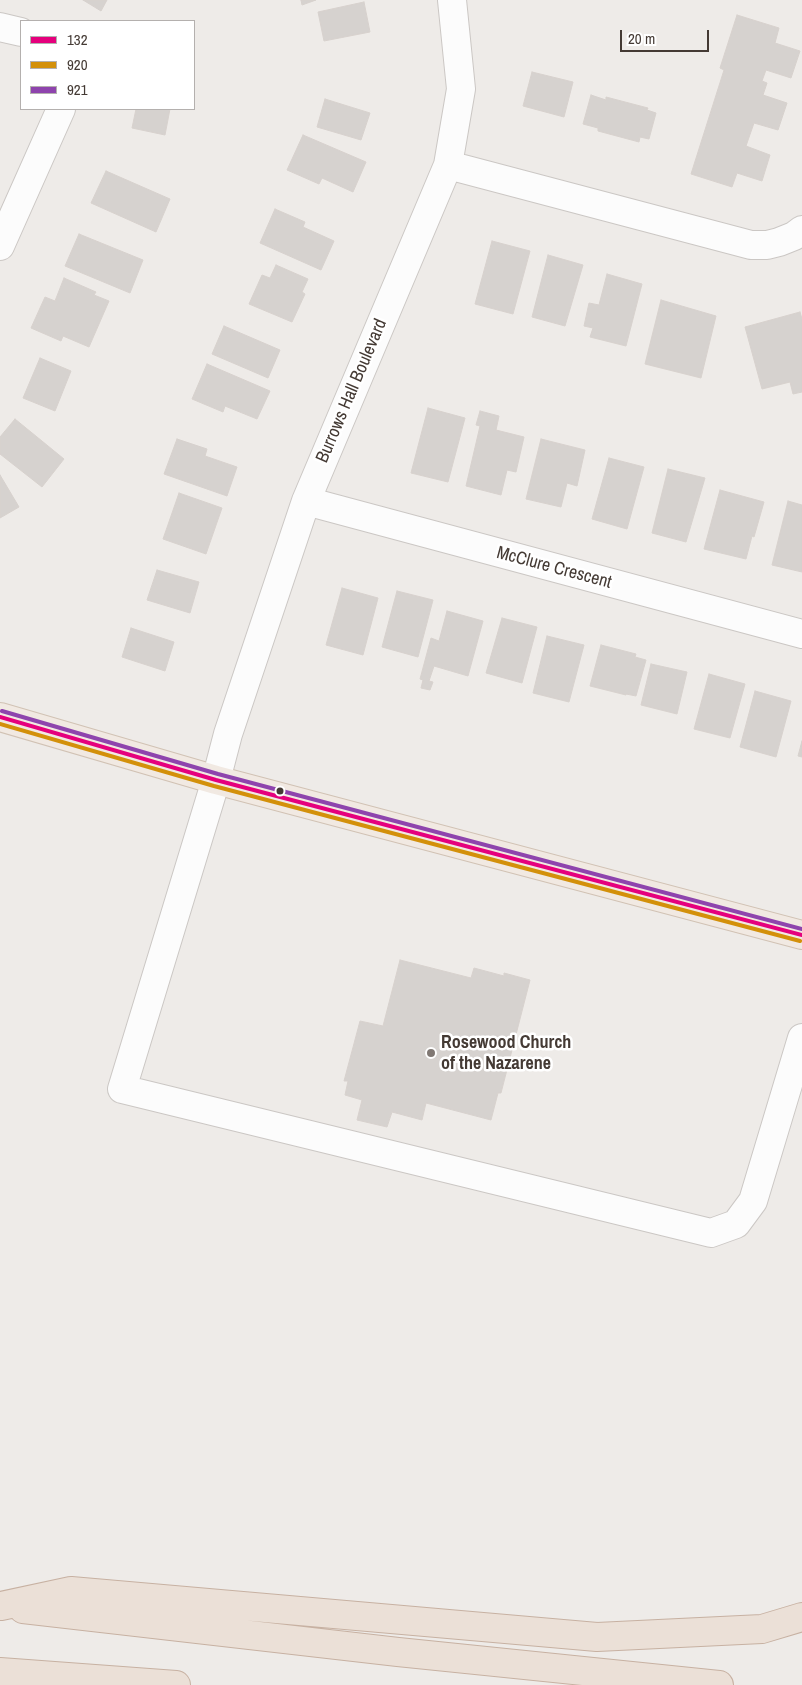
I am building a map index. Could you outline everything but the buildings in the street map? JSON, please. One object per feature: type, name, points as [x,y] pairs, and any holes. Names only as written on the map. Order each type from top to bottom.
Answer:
[{"type":"highway","points":[[0,1606],[71,1591],[597,1637],[762,1629],[802,1616]]},
{"type":"highway","points":[[0,1606],[389,1651],[719,1685]]},
{"type":"highway","points":[[0,1672],[176,1685]]},
{"type":"main road","points":[[0,717],[216,780],[802,935]]},
{"type":"street","name":"Burrows Hall Boulevard","points":[[452,0],[461,90],[448,165],[306,501],[228,734],[216,780],[122,1089],[711,1232],[736,1224],[753,1201],[802,1038]]},
{"type":"street","points":[[0,27],[20,32]]},
{"type":"street","points":[[0,246],[61,110]]},
{"type":"street","points":[[448,165],[751,245],[779,242],[794,236],[802,230]]},
{"type":"street","name":"McClure Crescent","points":[[306,501],[802,634]]},
{"type":"transit line","name":"921","points":[[2,711],[218,774],[802,929]]},
{"type":"transit line","name":"132","points":[[0,717],[216,780],[802,935]]},
{"type":"transit line","name":"920","points":[[0,724],[214,786],[800,941]]},
{"type":"place","name":"Rosewood Church of the Nazarene","points":[[431,1053]]}]
